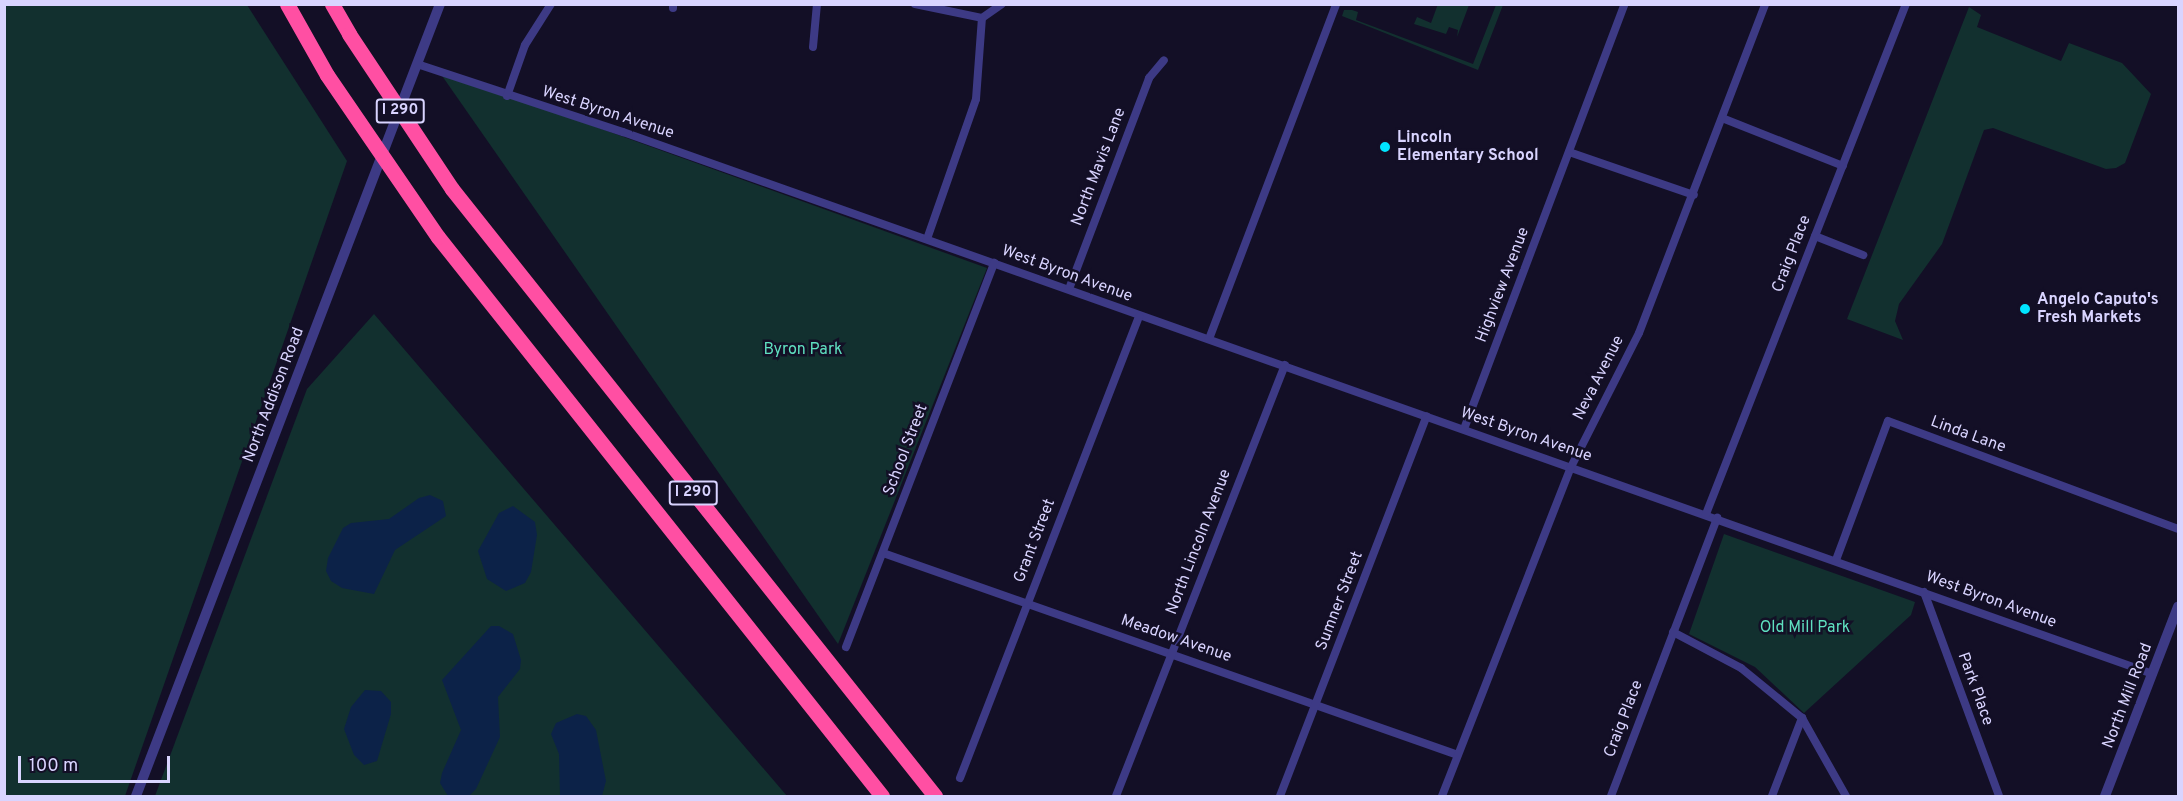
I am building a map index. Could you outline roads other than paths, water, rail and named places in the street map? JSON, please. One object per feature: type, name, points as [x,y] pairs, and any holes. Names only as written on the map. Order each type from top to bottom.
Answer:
[{"type":"highway","name":"I 290","points":[[287,4],[327,75],[438,237],[882,796]]},
{"type":"highway","name":"I 290","points":[[332,4],[349,34],[452,189],[935,796]]},
{"type":"street","name":"North Addison Road","points":[[136,796],[441,4]]},
{"type":"street","points":[[507,96],[533,27],[551,4]]},
{"type":"street","points":[[813,47],[817,4]]},
{"type":"street","points":[[915,4],[982,18],[1002,4]]},
{"type":"street","points":[[1209,339],[1336,4]]},
{"type":"street","name":"Highview Avenue","points":[[1464,429],[1625,4]]},
{"type":"street","name":"Neva Avenue","points":[[1442,796],[1571,467],[1639,333],[1694,195],[1765,4]]},
{"type":"street","name":"Craig Place","points":[[1706,514],[1906,4]]},
{"type":"street","points":[[927,239],[976,99],[982,18]]},
{"type":"street","name":"North Mavis Lane","points":[[1069,289],[1149,78],[1164,60]]},
{"type":"street","name":"West Byron Avenue","points":[[417,64],[507,96],[623,132],[1069,289],[1139,316],[1836,560],[2152,674]]},
{"type":"street","points":[[1722,118],[1843,166]]},
{"type":"street","points":[[1569,152],[1694,195]]},
{"type":"street","points":[[1815,236],[1863,255]]},
{"type":"street","name":"School Street","points":[[846,647],[994,263]]},
{"type":"street","name":"Grant Street","points":[[960,778],[1139,316]]},
{"type":"street","name":"North Lincoln Avenue","points":[[1116,796],[1285,366]]},
{"type":"street","name":"Sumner Street","points":[[1280,796],[1427,416]]},
{"type":"street","name":"Linda Lane","points":[[1836,560],[1888,421],[2178,529]]},
{"type":"street","name":"Craig Place","points":[[1611,796],[1717,518]]},
{"type":"street","name":"Meadow Avenue","points":[[883,553],[1316,703],[1458,755]]},
{"type":"street","name":"Park Place","points":[[1924,592],[1999,796]]},
{"type":"street","name":"North Mill Road","points":[[2105,796],[2178,607]]},
{"type":"street","points":[[1673,632],[1741,668],[1802,718],[1846,796]]},
{"type":"street","points":[[1772,796],[1802,718]]},
{"type":"water","points":[[430,495],[443,501],[446,516],[395,550],[374,594],[342,588],[331,581],[326,571],[328,558],[343,528],[351,523],[389,519],[419,498]]},
{"type":"water","points":[[513,506],[535,522],[537,535],[531,572],[525,583],[506,591],[487,579],[478,551],[499,513]]},
{"type":"water","points":[[491,626],[499,626],[513,634],[521,660],[520,669],[498,697],[500,737],[476,789],[469,796],[448,796],[440,783],[442,773],[461,730],[442,680]]},
{"type":"water","points":[[365,690],[381,691],[391,702],[391,714],[377,761],[364,765],[354,755],[344,729],[351,707]]},
{"type":"water","points":[[577,714],[586,716],[596,730],[606,781],[602,796],[560,796],[559,754],[551,734],[556,723]]},
{"type":"place","name":"Lincoln Elementary School","points":[[1385,147]]},
{"type":"place","name":"Angelo Caputo's Fresh Markets","points":[[2025,309]]},
{"type":"park label","name":"Byron Park","points":[[803,350]]},
{"type":"park label","name":"Old Mill Park","points":[[1805,628]]}]
